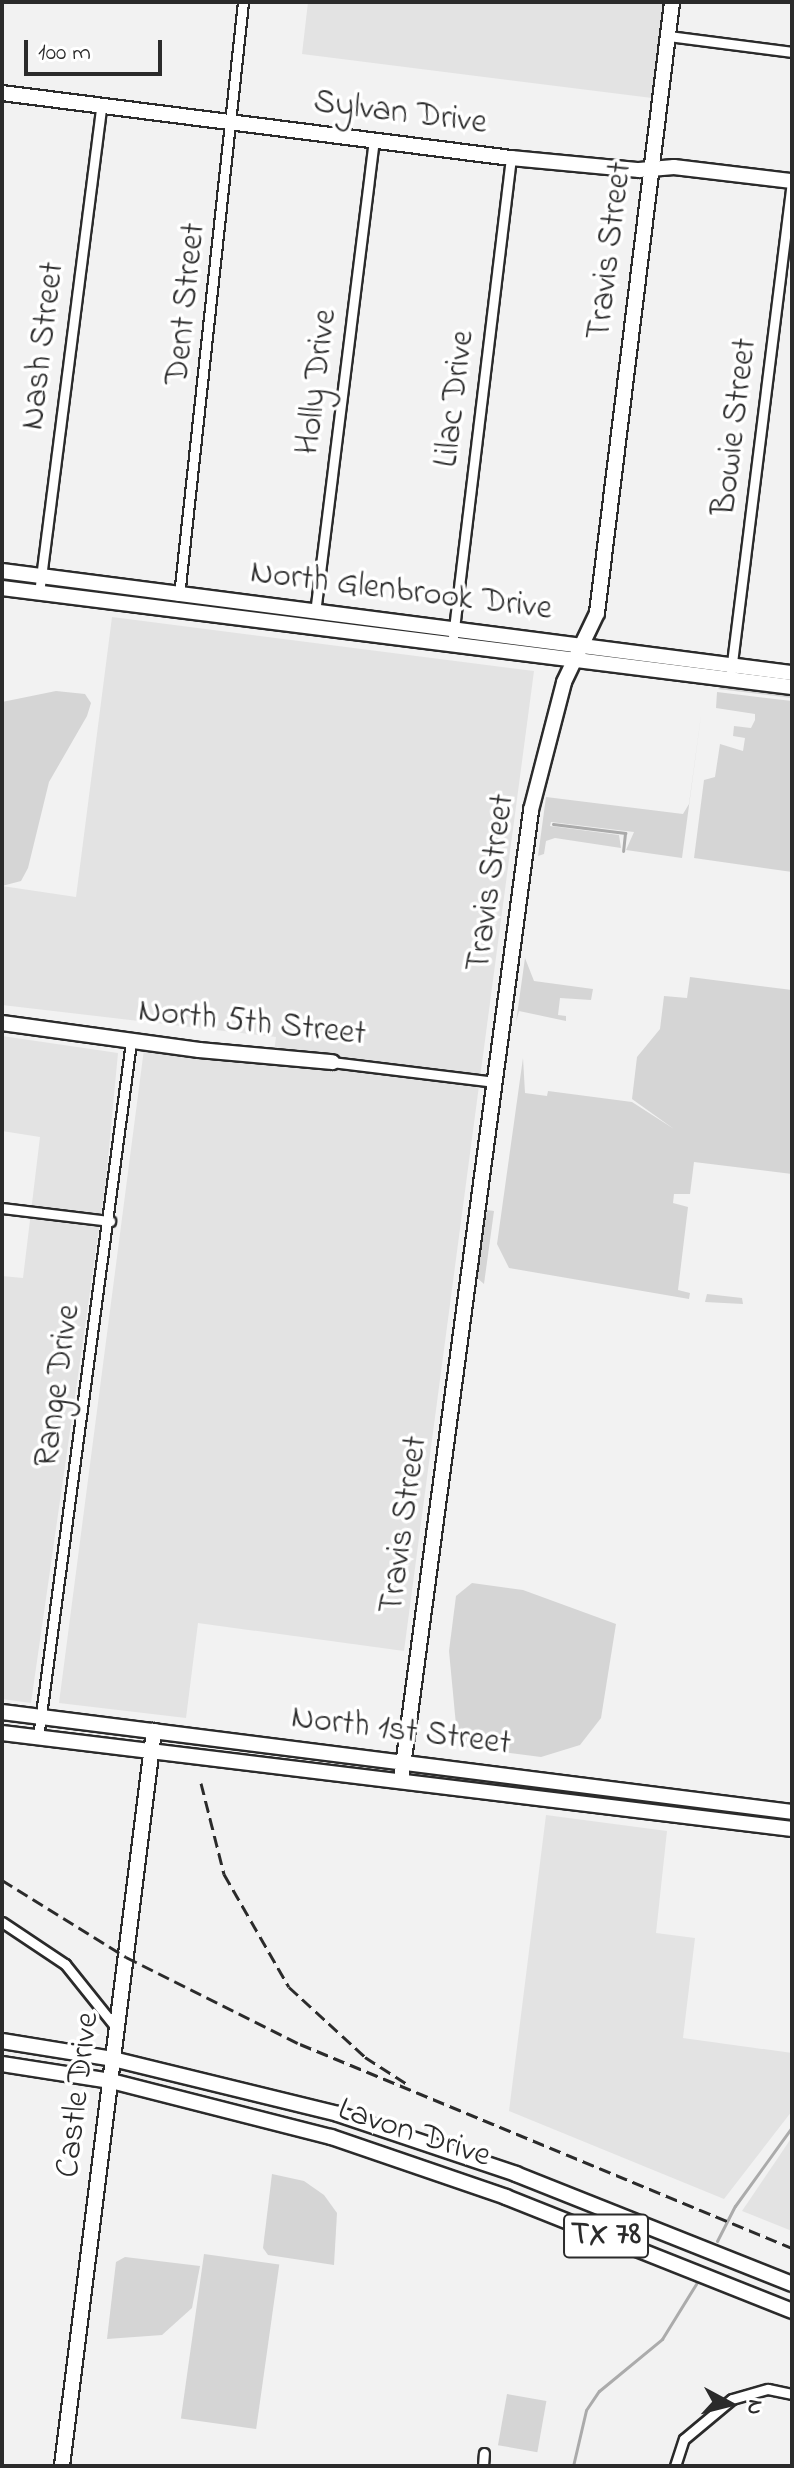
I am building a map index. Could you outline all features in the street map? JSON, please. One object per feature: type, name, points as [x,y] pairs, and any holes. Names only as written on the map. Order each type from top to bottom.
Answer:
[{"type":"main road","name":"Travis Street","points":[[401,1781],[531,810],[575,658],[597,613],[672,2]]},
{"type":"main road","name":"Sylvan Drive","points":[[2,93],[511,158],[792,181]]},
{"type":"main road","name":"North Glenbrook Drive","points":[[2,571],[584,645],[731,671],[792,687]]},
{"type":"main road","name":"North Glenbrook Drive","points":[[2,588],[452,645],[731,671],[792,673]]},
{"type":"main road","name":"North 5th Street","points":[[2,1023],[131,1042],[332,1062]]},
{"type":"main road","name":"North 1st Street","points":[[2,1712],[792,1812]]},
{"type":"main road","name":"Castle Drive","points":[[62,2466],[154,1731]]},
{"type":"main road","name":"North 1st Street","points":[[2,1733],[792,1829]]},
{"type":"main road","points":[[368,1777],[371,1759]]},
{"type":"main road","points":[[531,1797],[534,1777]]},
{"type":"main road","name":"Lavon Drive","points":[[2,2041],[113,2059],[285,2100],[450,2151],[540,2183],[792,2284]]},
{"type":"main road","name":"Lavon Drive","points":[[2,2064],[111,2081],[369,2150],[534,2208],[792,2311]]},
{"type":"main road","points":[[369,2150],[389,2140],[450,2151]]},
{"type":"main road","points":[[534,2208],[540,2183]]},
{"type":"street","name":"Dent Street","points":[[177,612],[243,2]]},
{"type":"street","points":[[669,36],[792,52]]},
{"type":"street","name":"Nash Street","points":[[39,593],[101,106]]},
{"type":"street","name":"Holly Drive","points":[[314,629],[374,141]]},
{"type":"street","name":"Lilac Drive","points":[[452,645],[511,158]]},
{"type":"street","name":"Bowie Street","points":[[731,671],[792,181]]},
{"type":"street","name":"Range Drive","points":[[38,1737],[110,1221],[131,1042]]},
{"type":"street","name":"North 5th Street","points":[[332,1062],[495,1082]]},
{"type":"street","points":[[2,1208],[110,1221]]},
{"type":"street","points":[[2,1922],[65,1964],[117,2029]]},
{"type":"street","points":[[675,2466],[684,2439],[732,2399],[768,2389],[792,2394]]},
{"type":"street","points":[[483,2466],[484,2453]]},
{"type":"shaded area","points":[[308,2],[664,2],[652,98],[302,54]]},
{"type":"shaded area","points":[[112,617],[534,671],[404,1651],[198,1623],[186,1718],[59,1703],[144,1049],[272,1066],[276,1037],[2,1005],[2,886],[76,897]]},
{"type":"shaded area","points":[[723,685],[792,693],[792,698],[718,689]]},
{"type":"shaded area","points":[[56,691],[85,694],[91,703],[87,716],[49,782],[28,868],[21,881],[2,886],[2,702]]},
{"type":"shaded area","points":[[717,692],[792,701],[792,872],[694,858],[704,780],[715,777],[720,744],[743,751],[745,738],[733,736],[734,726],[751,728],[755,720],[755,714],[716,708]]},
{"type":"shaded area","points":[[703,701],[682,858],[626,850],[634,832],[551,822],[550,826],[619,835],[621,848],[555,838],[546,841],[544,854],[538,856],[546,797],[683,814],[689,804]]},
{"type":"shaded area","points":[[525,958],[534,981],[593,989],[591,1000],[560,998],[558,1015],[566,1016],[566,1021],[519,1011],[516,1022]]},
{"type":"shaded area","points":[[690,977],[792,990],[792,1174],[694,1162],[690,1194],[674,1194],[673,1203],[688,1207],[678,1290],[690,1293],[689,1299],[509,1268],[497,1244],[523,1058],[525,1093],[547,1096],[548,1091],[632,1102],[674,1129],[632,1099],[637,1057],[660,1029],[664,996],[687,998]]},
{"type":"shaded area","points":[[2,1036],[118,1053],[106,1180],[31,1703],[2,1699],[2,1276],[23,1278],[40,1137],[2,1131]]},
{"type":"shaded area","points":[[487,1210],[494,1211],[484,1284],[476,1277]]},
{"type":"shaded area","points":[[707,1294],[742,1298],[743,1304],[705,1302]]},
{"type":"shaded area","points":[[472,1583],[523,1590],[616,1624],[601,1718],[580,1745],[541,1757],[458,1746],[449,1651],[456,1596]]},
{"type":"shaded area","points":[[546,1815],[667,1831],[656,1933],[695,1938],[683,2038],[792,2053],[792,2111],[724,2199],[509,2111]]},
{"type":"shaded area","points":[[792,2137],[792,2231],[742,2211]]},
{"type":"shaded area","points":[[272,2174],[304,2181],[324,2195],[337,2213],[334,2265],[268,2255],[263,2248]]},
{"type":"shaded area","points":[[204,2254],[279,2265],[256,2429],[181,2418]]},
{"type":"shaded area","points":[[125,2257],[200,2266],[192,2308],[162,2335],[107,2339],[116,2262]]},
{"type":"shaded area","points":[[507,2394],[546,2401],[537,2452],[498,2445]]},
{"type":"waterway","points":[[553,824],[625,833],[623,851]]},
{"type":"waterway","points":[[717,2241],[735,2206],[792,2127]]},
{"type":"waterway","points":[[573,2466],[586,2410],[599,2391],[662,2339],[696,2284]]},
{"type":"railway","points":[[201,1783],[224,1874],[289,1987],[365,2057],[407,2084]]},
{"type":"railway","points":[[2,1880],[126,1957],[300,2044],[792,2248]]}]
